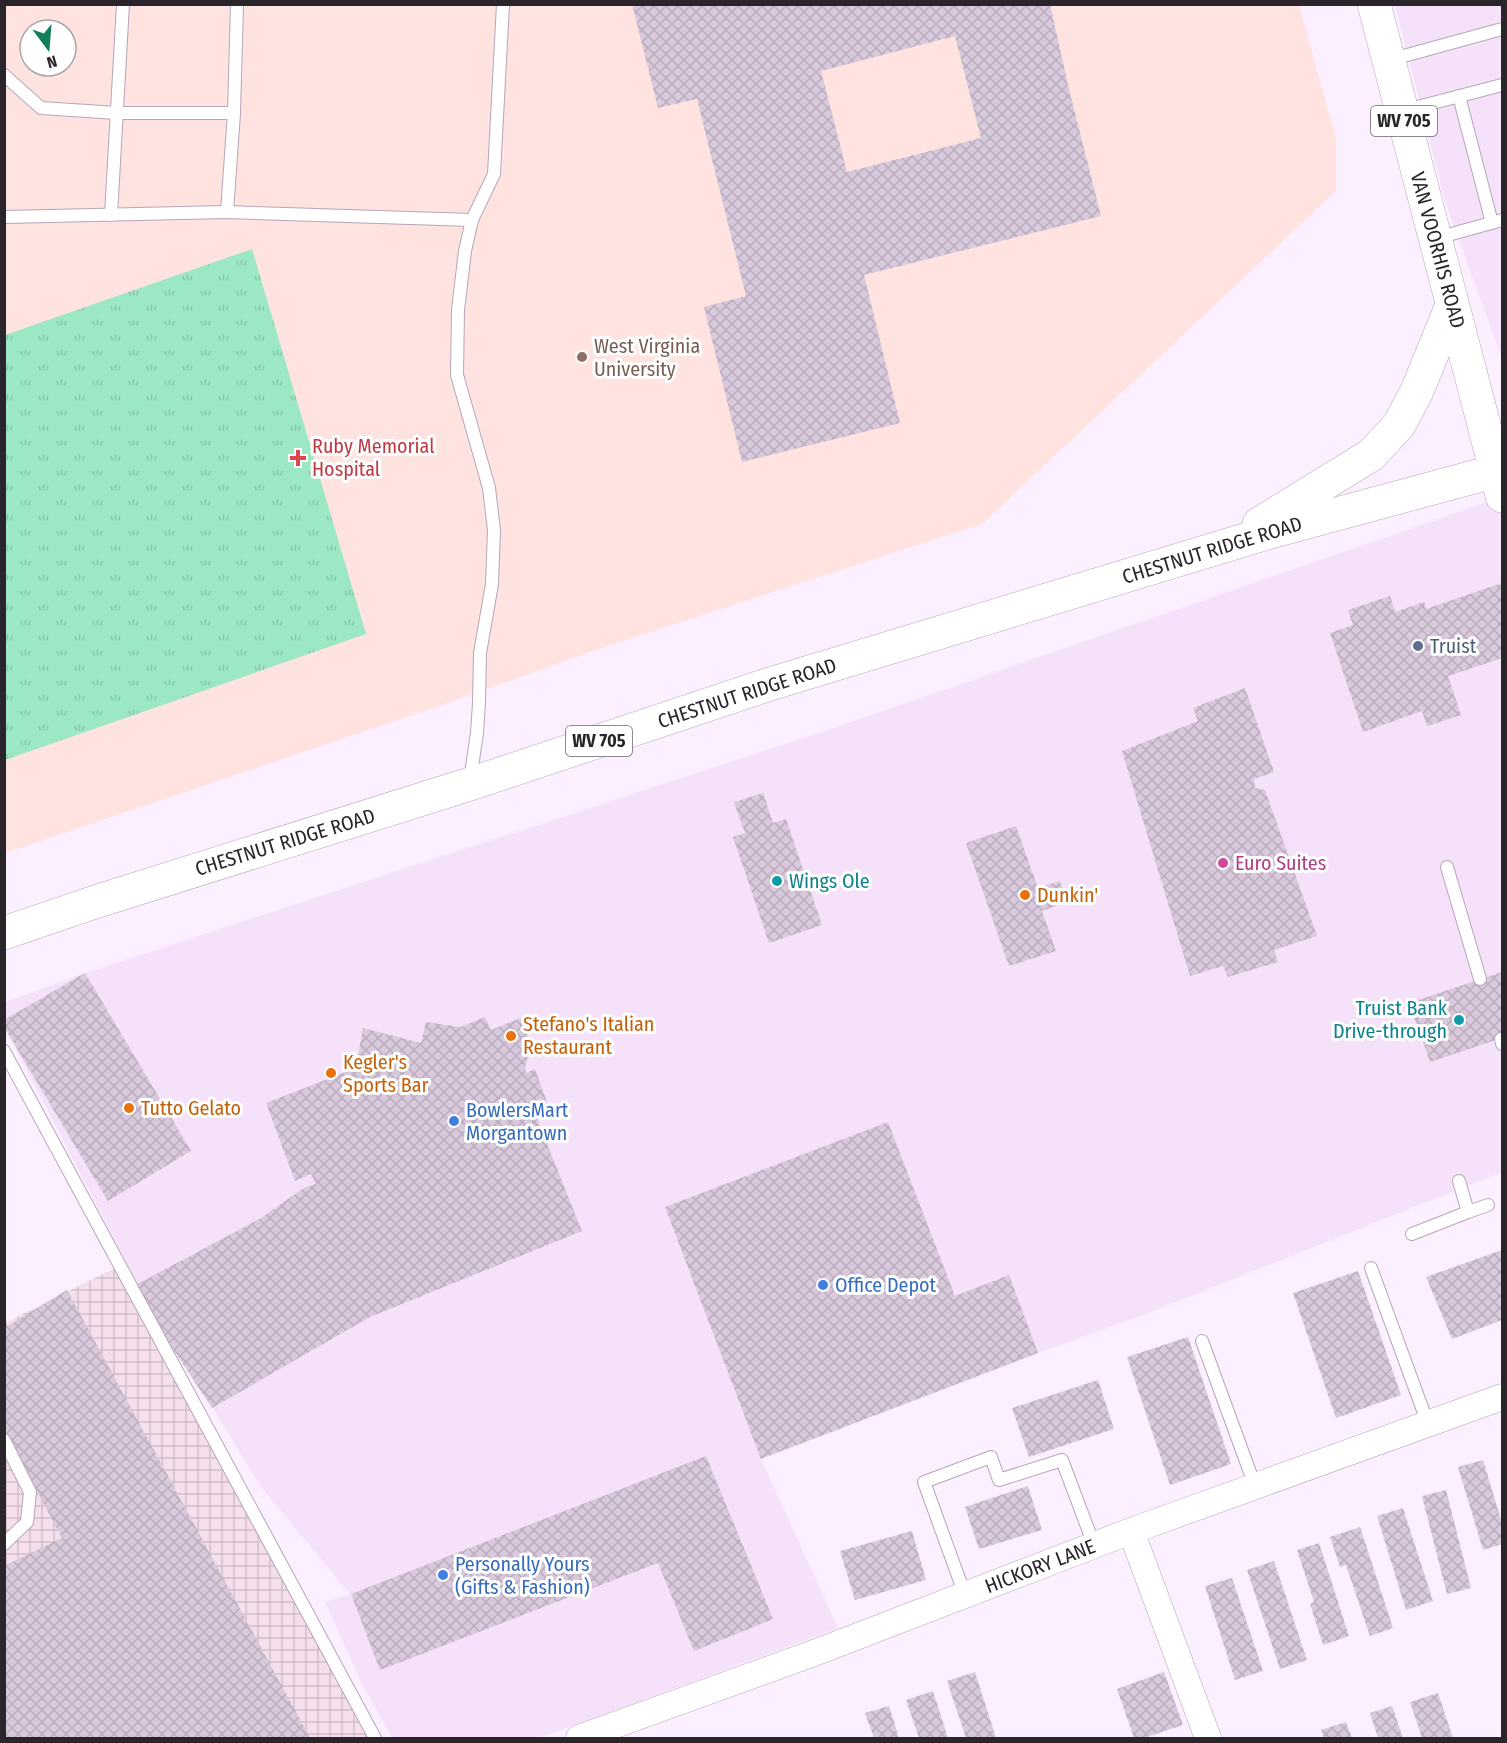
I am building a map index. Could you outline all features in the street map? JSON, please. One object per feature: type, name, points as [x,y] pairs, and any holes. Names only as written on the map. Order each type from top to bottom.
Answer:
[{"type":"main road","name":"VAN VOORHIS ROAD","points":[[1374,4],[1452,305],[1500,478]]},
{"type":"main road","points":[[1222,546],[1371,455],[1399,425],[1405,415],[1452,305]]},
{"type":"main road","name":"CHESTNUT RIDGE ROAD","points":[[4,933],[470,784],[771,684],[1222,546],[1500,478]]},
{"type":"street","name":"HICKORY LANE","points":[[579,1738],[814,1653],[1131,1531],[1503,1397]]},
{"type":"street","points":[[1131,1531],[1208,1738]]},
{"type":"lane","points":[[111,215],[123,4]]},
{"type":"lane","points":[[227,212],[234,113],[237,4]]},
{"type":"lane","points":[[470,784],[477,733],[480,653],[492,584],[494,530],[489,488],[457,375],[458,310],[465,251],[472,220],[494,174],[503,4]]},
{"type":"lane","points":[[1388,60],[1503,29]]},
{"type":"lane","points":[[4,75],[41,108],[117,113],[234,113]]},
{"type":"lane","points":[[1401,111],[1503,85]]},
{"type":"lane","points":[[1435,238],[1497,221],[1459,96]]},
{"type":"lane","points":[[4,217],[227,212],[472,220]]},
{"type":"lane","points":[[1447,867],[1480,979]]},
{"type":"lane","points":[[4,1051],[375,1738]]},
{"type":"lane","points":[[1459,1181],[1468,1212]]},
{"type":"lane","points":[[1412,1234],[1488,1205]]},
{"type":"lane","points":[[1371,1268],[1428,1424]]},
{"type":"lane","points":[[1202,1341],[1255,1486]]},
{"type":"lane","points":[[4,1440],[30,1492],[27,1522],[4,1544]]},
{"type":"lane","points":[[965,1595],[924,1482],[991,1457],[999,1480],[1062,1461],[1094,1545]]},
{"type":"shaded area","name":"West Virginia University","points":[[4,5],[1299,5],[1336,138],[1336,191],[982,524],[604,647],[445,704],[5,853]]},
{"type":"shaded area","points":[[1395,5],[1502,5],[1502,359],[1445,201]]},
{"type":"shaded area","points":[[1502,497],[1502,1172],[1154,1311],[761,1459],[838,1628],[539,1738],[392,1738],[360,1680],[325,1602],[350,1594],[260,1486],[137,1283],[5,1028],[5,1002],[85,973],[825,731]]},
{"type":"shaded area","points":[[115,1268],[371,1738],[5,1738],[5,1323]]},
{"type":"green space","points":[[252,249],[366,634],[5,760],[5,335]]},
{"type":"building","points":[[632,4],[1050,4],[1101,216],[864,275],[900,423],[742,462],[704,307],[746,296],[697,99],[658,108]],"holes":[[[955,36],[981,138],[847,172],[821,71]]]},
{"type":"building","name":"Truist","points":[[1502,583],[1502,658],[1448,676],[1461,715],[1427,726],[1422,711],[1363,732],[1330,633],[1353,625],[1348,610],[1390,596],[1395,612],[1424,602],[1426,609]]},
{"type":"building","name":"Euro Suites","points":[[1245,688],[1274,772],[1254,779],[1255,788],[1265,790],[1317,936],[1274,950],[1278,962],[1228,977],[1223,966],[1190,976],[1122,751],[1198,721],[1193,708]]},
{"type":"building","name":"Wings Ole","points":[[763,793],[773,823],[786,819],[822,925],[769,943],[733,837],[745,833],[734,802]]},
{"type":"building","name":"Dunkin'","points":[[1016,826],[1038,888],[1060,881],[1067,902],[1042,911],[1056,951],[1009,966],[966,843]]},
{"type":"building","name":"Truist Bank Drive-through","points":[[1502,972],[1502,1038],[1430,1062],[1409,1003]]},
{"type":"building","points":[[85,973],[191,1151],[108,1201],[4,1027],[4,1020]]},
{"type":"building","points":[[485,1017],[491,1030],[523,1017],[531,1049],[525,1067],[526,1073],[535,1069],[548,1105],[533,1109],[582,1231],[370,1317],[212,1408],[132,1287],[261,1218],[304,1188],[316,1184],[311,1174],[295,1181],[266,1103],[356,1068],[363,1028],[421,1043],[426,1022],[461,1027]]},
{"type":"building","name":"Office Depot","points":[[888,1122],[955,1296],[1009,1275],[1038,1353],[761,1459],[665,1207]]},
{"type":"building","points":[[1502,1250],[1502,1320],[1452,1339],[1426,1277]]},
{"type":"building","points":[[1358,1271],[1401,1395],[1336,1418],[1293,1293]]},
{"type":"building","points":[[67,1290],[310,1738],[4,1738],[4,1566],[62,1538],[4,1429],[4,1328]]},
{"type":"building","points":[[1188,1337],[1231,1464],[1170,1485],[1127,1357]]},
{"type":"building","points":[[1098,1380],[1114,1429],[1029,1457],[1012,1408]]},
{"type":"building","points":[[706,1456],[773,1619],[694,1651],[658,1563],[380,1670],[351,1594]]},
{"type":"building","points":[[1483,1460],[1502,1523],[1502,1544],[1483,1550],[1458,1467]]},
{"type":"building","points":[[1028,1486],[1042,1530],[979,1549],[965,1507]]},
{"type":"building","points":[[1446,1490],[1471,1588],[1447,1594],[1422,1496]]},
{"type":"building","points":[[1403,1508],[1433,1601],[1406,1610],[1377,1516]]},
{"type":"building","points":[[1360,1527],[1393,1628],[1370,1636],[1346,1565],[1340,1567],[1330,1537]]},
{"type":"building","points":[[912,1531],[926,1580],[855,1600],[840,1551]]},
{"type":"building","points":[[1319,1543],[1349,1636],[1323,1645],[1310,1604],[1314,1602],[1297,1550]]},
{"type":"building","points":[[1274,1561],[1307,1660],[1280,1669],[1247,1570]]},
{"type":"building","points":[[1232,1578],[1263,1671],[1235,1680],[1205,1586]]},
{"type":"building","points":[[975,1672],[996,1738],[966,1738],[947,1681]]},
{"type":"building","points":[[1164,1672],[1183,1725],[1144,1738],[1134,1738],[1117,1689]]},
{"type":"building","points":[[933,1691],[948,1738],[919,1738],[906,1700]]},
{"type":"building","points":[[1438,1693],[1453,1738],[1422,1738],[1410,1702]]},
{"type":"building","points":[[889,1706],[899,1738],[874,1738],[865,1713]]},
{"type":"building","points":[[1392,1706],[1403,1738],[1378,1738],[1370,1713]]},
{"type":"building","points":[[1346,1722],[1352,1738],[1324,1738],[1321,1730]]},
{"type":"place","name":"West Virginia University","points":[[582,357]]},
{"type":"place","name":"Ruby Memorial Hospital","points":[[298,458]]},
{"type":"place","name":"Truist","points":[[1418,646]]},
{"type":"place","name":"Euro Suites","points":[[1223,863]]},
{"type":"place","name":"Wings Ole","points":[[777,881]]},
{"type":"place","name":"Dunkin'","points":[[1025,895]]},
{"type":"place","name":"Truist Bank Drive-through","points":[[1459,1020]]},
{"type":"place","name":"Stefano's Italian Restaurant","points":[[511,1036]]},
{"type":"place","name":"Kegler's Sports Bar","points":[[331,1073]]},
{"type":"place","name":"Tutto Gelato","points":[[129,1108]]},
{"type":"place","name":"BowlersMart Morgantown","points":[[454,1121]]},
{"type":"place","name":"Office Depot","points":[[823,1285]]},
{"type":"place","name":"Personally Yours (Gifts & Fashion)","points":[[443,1575]]}]
